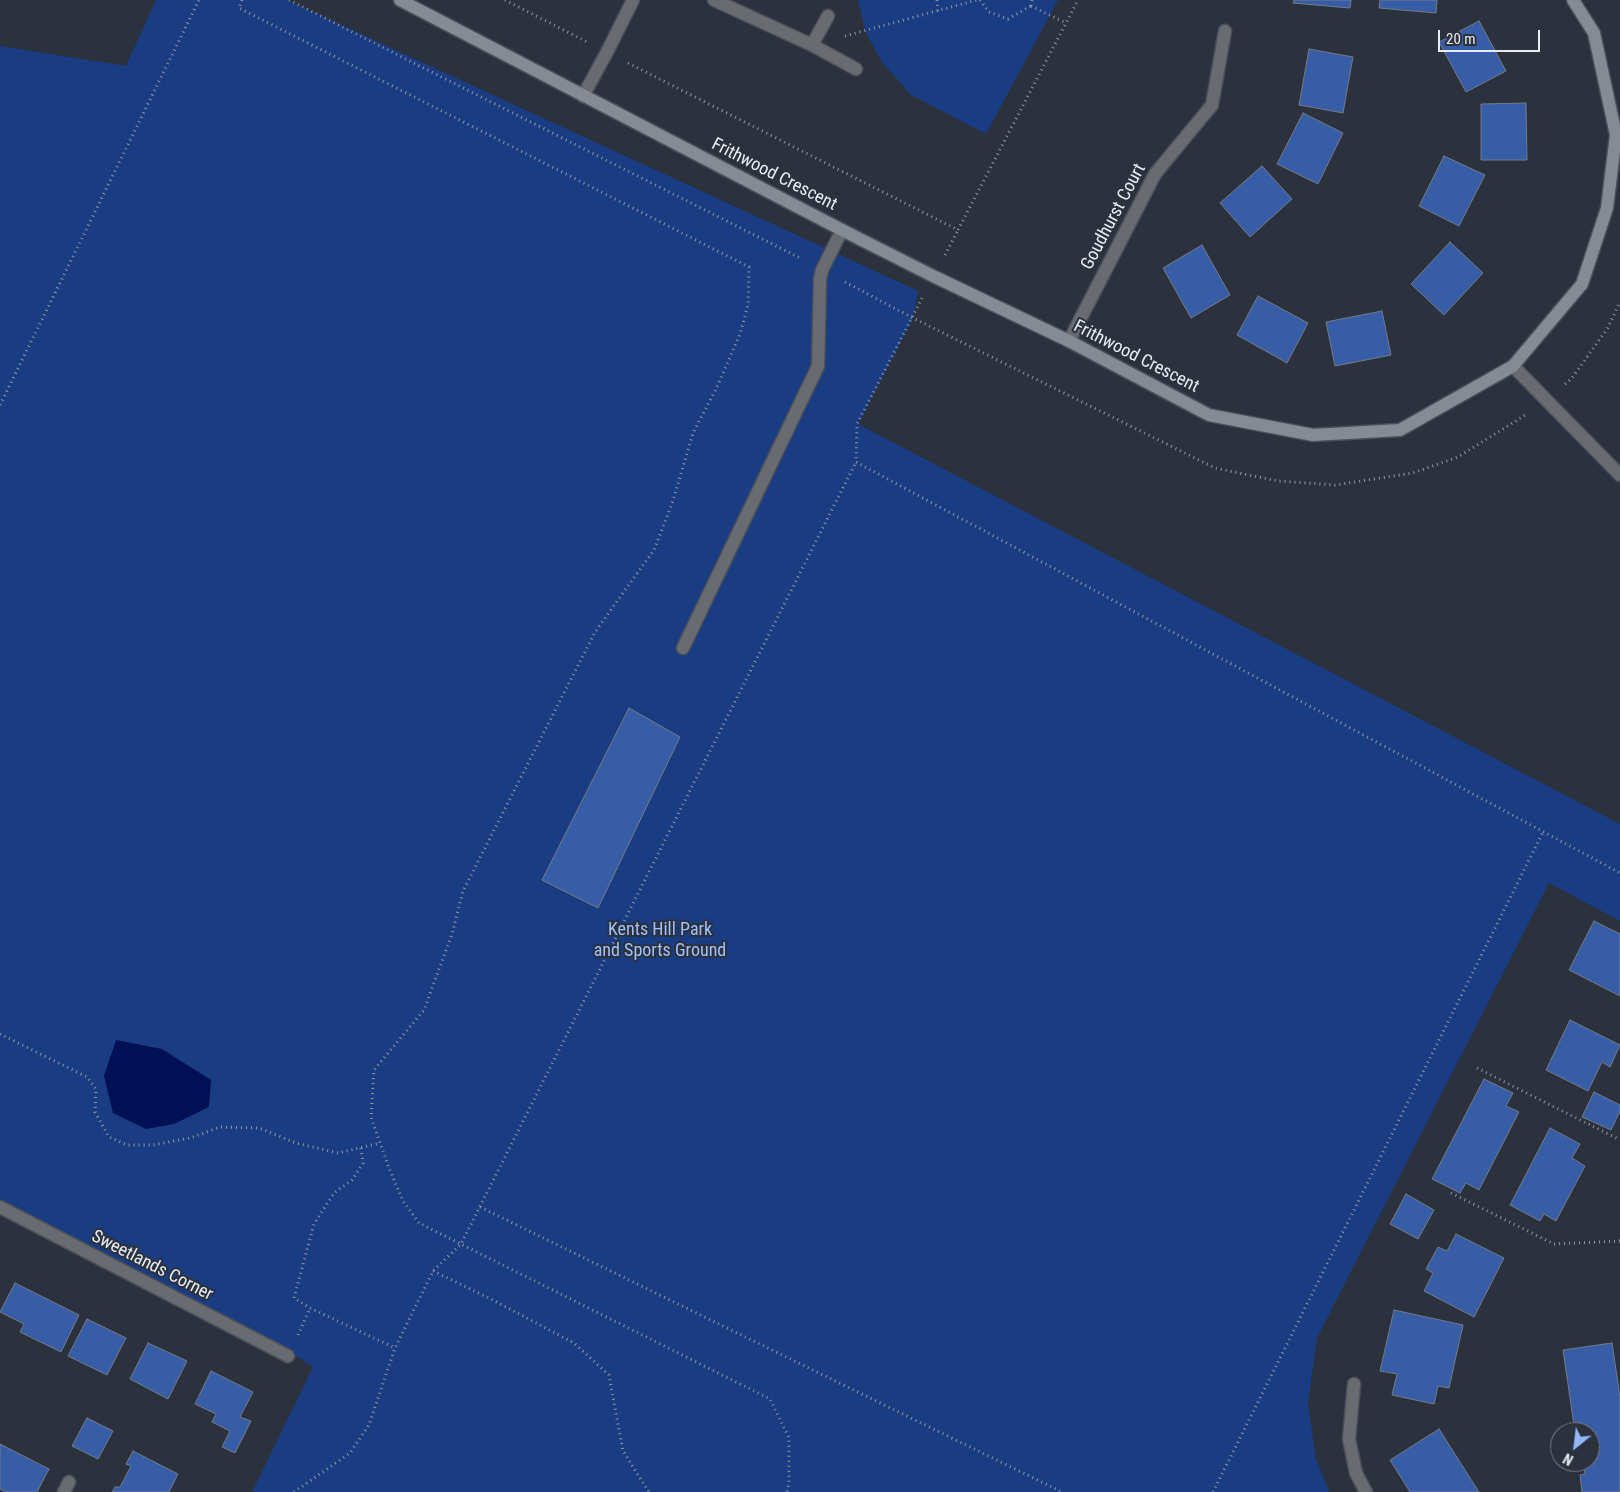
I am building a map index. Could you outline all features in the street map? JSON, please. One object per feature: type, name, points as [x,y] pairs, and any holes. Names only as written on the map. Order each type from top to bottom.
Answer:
[{"type":"street","name":"Frithwood Crescent","points":[[400,0],[842,230],[1069,342],[1209,415],[1313,435],[1400,430],[1512,366],[1582,284],[1607,208],[1618,134],[1594,33],[1573,0]]},
{"type":"street","points":[[583,96],[633,0]]},
{"type":"street","points":[[714,0],[812,45],[856,69]]},
{"type":"street","points":[[812,45],[828,16]]},
{"type":"street","name":"Goudhurst Court","points":[[1069,342],[1155,174],[1212,104],[1225,32]]},
{"type":"street","points":[[684,648],[818,366],[820,279],[822,270],[842,230]]},
{"type":"street","points":[[1512,366],[1620,475]]},
{"type":"street","name":"Sweetlands Corner","points":[[0,1206],[288,1356]]},
{"type":"street","points":[[1354,1384],[1349,1439],[1356,1473],[1366,1492]]},
{"type":"path","points":[[0,405],[199,0]]},
{"type":"path","points":[[242,0],[239,8],[749,268],[748,305],[740,334],[717,387],[693,433],[672,504],[654,550],[596,632],[463,891],[452,934],[424,1010],[374,1070],[371,1117],[404,1201],[419,1223],[770,1399],[789,1438],[789,1483],[786,1492]]},
{"type":"path","points":[[505,0],[958,230]]},
{"type":"path","points":[[937,0],[938,11]]},
{"type":"path","points":[[812,45],[979,0],[989,12],[1008,19],[1031,6]]},
{"type":"path","points":[[1031,6],[1032,0]]},
{"type":"path","points":[[294,1492],[350,1453],[369,1425],[395,1348],[433,1271],[461,1244],[480,1207],[856,462],[857,424],[1078,0]]},
{"type":"path","points":[[1031,6],[1066,23]]},
{"type":"path","points":[[856,462],[1620,873]]},
{"type":"path","points":[[1213,1492],[1544,832]]},
{"type":"path","points":[[0,1034],[87,1076],[96,1089],[95,1112],[109,1137],[127,1145],[152,1146],[190,1138],[220,1127],[259,1128],[296,1144],[338,1154],[380,1143]]},
{"type":"path","points":[[1477,1068],[1620,1140]]},
{"type":"path","points":[[361,1148],[363,1163],[352,1180],[334,1193],[314,1224],[294,1298],[310,1308],[395,1348]]},
{"type":"path","points":[[1451,1193],[1554,1244],[1620,1241]]},
{"type":"path","points":[[480,1207],[1062,1492]]},
{"type":"path","points":[[433,1271],[574,1343],[608,1375],[623,1451],[648,1492]]},
{"type":"green space","name":"Kents Hill Park and Sports Ground","points":[[156,0],[287,0],[918,291],[913,318],[858,424],[1620,824],[1620,921],[1549,883],[1317,1338],[1308,1404],[1316,1459],[1329,1492],[252,1492],[313,1367],[290,1352],[0,1206],[0,46],[126,66]]},
{"type":"green space","points":[[858,0],[1058,0],[986,134],[911,95],[882,62],[865,31]]},
{"type":"shaded area","points":[[116,1040],[162,1049],[211,1080],[209,1107],[174,1124],[146,1129],[113,1113],[104,1076]]},
{"type":"building","points":[[1294,0],[1351,0],[1350,8],[1293,3]]},
{"type":"building","points":[[1380,0],[1437,0],[1436,13],[1379,8]]},
{"type":"building","points":[[1479,21],[1506,71],[1466,92],[1439,42]]},
{"type":"building","points":[[1309,49],[1353,57],[1343,113],[1299,105]]},
{"type":"building","points":[[1526,103],[1527,160],[1481,160],[1481,104]]},
{"type":"building","points":[[1303,113],[1343,133],[1318,184],[1277,164]]},
{"type":"building","points":[[1444,156],[1485,175],[1459,226],[1419,206]]},
{"type":"building","points":[[1262,166],[1292,199],[1250,237],[1220,203]]},
{"type":"building","points":[[1450,242],[1483,273],[1444,315],[1411,284]]},
{"type":"building","points":[[1202,245],[1230,295],[1191,318],[1163,268]]},
{"type":"building","points":[[1258,296],[1308,323],[1287,363],[1237,335]]},
{"type":"building","points":[[1382,311],[1391,355],[1335,366],[1326,322]]},
{"type":"building","points":[[629,708],[680,737],[598,908],[542,880]]},
{"type":"building","points":[[1594,921],[1620,934],[1620,996],[1569,970]]},
{"type":"building","points":[[1570,1020],[1620,1045],[1610,1067],[1602,1062],[1588,1091],[1546,1070]]},
{"type":"building","points":[[1484,1079],[1513,1093],[1506,1106],[1519,1112],[1479,1190],[1466,1183],[1460,1193],[1432,1179]]},
{"type":"building","points":[[1594,1092],[1620,1105],[1620,1111],[1611,1130],[1582,1117]]},
{"type":"building","points":[[1550,1128],[1580,1144],[1572,1158],[1585,1166],[1556,1221],[1544,1214],[1540,1221],[1510,1205]]},
{"type":"building","points":[[1406,1194],[1434,1210],[1418,1239],[1390,1224]]},
{"type":"building","points":[[1456,1234],[1504,1258],[1474,1317],[1424,1291],[1433,1273],[1426,1269],[1438,1247],[1447,1251]]},
{"type":"building","points":[[15,1283],[79,1315],[61,1352],[20,1332],[24,1324],[0,1312]]},
{"type":"building","points":[[1394,1310],[1463,1325],[1449,1388],[1438,1386],[1434,1404],[1392,1395],[1397,1374],[1380,1371]]},
{"type":"building","points":[[87,1319],[126,1338],[107,1375],[68,1356]]},
{"type":"building","points":[[148,1343],[187,1361],[168,1399],[130,1379]]},
{"type":"building","points":[[1612,1343],[1620,1397],[1620,1492],[1582,1492],[1580,1475],[1585,1474],[1585,1472],[1600,1472],[1600,1422],[1574,1422],[1563,1350]]},
{"type":"building","points":[[211,1371],[253,1392],[240,1417],[251,1421],[235,1453],[222,1447],[230,1431],[212,1422],[216,1414],[195,1404]]},
{"type":"building","points":[[87,1418],[113,1431],[98,1459],[72,1446]]},
{"type":"building","points":[[1439,1429],[1479,1492],[1410,1492],[1390,1460]]},
{"type":"building","points":[[0,1444],[49,1469],[37,1492],[6,1492],[0,1489]]},
{"type":"building","points":[[133,1451],[178,1474],[169,1492],[112,1492],[115,1487],[120,1487],[131,1466],[126,1464]]}]
